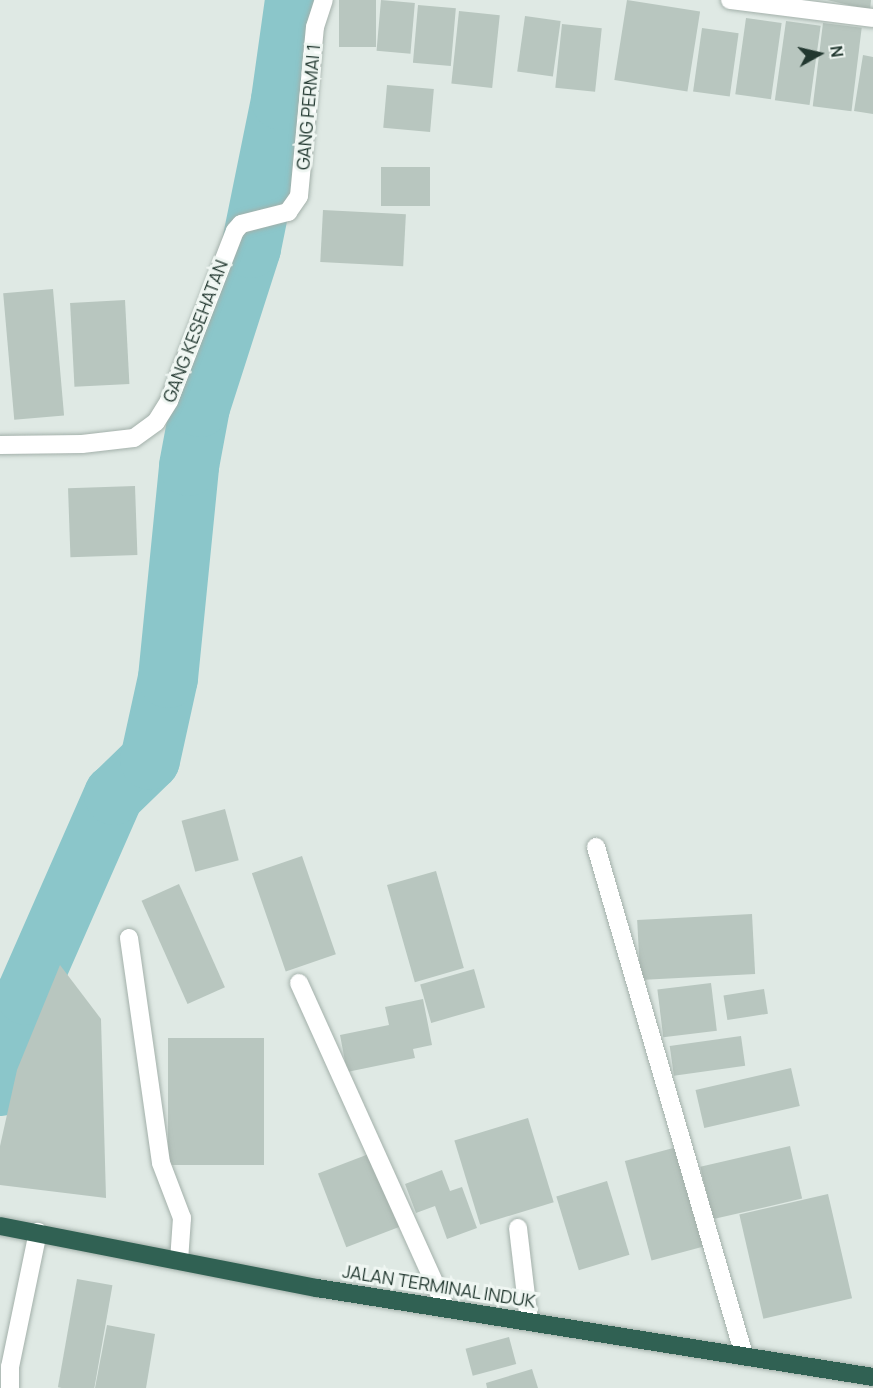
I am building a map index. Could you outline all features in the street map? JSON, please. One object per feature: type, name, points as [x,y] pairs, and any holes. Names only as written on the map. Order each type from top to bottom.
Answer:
[{"type":"highway","name":"JALAN TERMINAL INDUK","points":[[0,1226],[179,1261],[446,1308],[873,1377]]},
{"type":"street","name":"GANG PERMAI 1","points":[[241,224],[288,212],[299,196],[315,27],[324,0]]},
{"type":"street","points":[[730,0],[873,18]]},
{"type":"street","name":"GANG KESEHATAN","points":[[0,446],[82,444],[134,438],[156,422],[169,401],[229,242],[241,224]]},
{"type":"street","points":[[596,847],[744,1355]]},
{"type":"street","points":[[129,939],[161,1163],[182,1218],[179,1261]]},
{"type":"street","points":[[299,983],[446,1308]]},
{"type":"street","points":[[518,1228],[529,1321]]},
{"type":"street","points":[[10,1388],[10,1367],[32,1231]]},
{"type":"building","points":[[339,0],[376,0],[376,47],[339,47]]},
{"type":"building","points":[[381,0],[415,3],[410,54],[377,51]]},
{"type":"building","points":[[627,0],[700,12],[687,92],[614,80]]},
{"type":"building","points":[[827,0],[871,0],[870,10]]},
{"type":"building","points":[[418,5],[456,8],[451,66],[413,63]]},
{"type":"building","points":[[459,11],[500,15],[492,88],[451,84]]},
{"type":"building","points":[[525,16],[561,21],[553,76],[517,71]]},
{"type":"building","points":[[746,18],[782,23],[771,99],[735,94]]},
{"type":"building","points":[[786,21],[821,26],[810,105],[775,100]]},
{"type":"building","points":[[823,23],[862,28],[851,111],[813,106]]},
{"type":"building","points":[[562,24],[602,28],[595,92],[555,88]]},
{"type":"building","points":[[702,28],[739,33],[730,97],[693,91]]},
{"type":"building","points":[[863,55],[873,57],[873,114],[854,111]]},
{"type":"building","points":[[387,85],[434,89],[430,132],[383,128]]},
{"type":"building","points":[[381,167],[430,167],[430,206],[381,206]]},
{"type":"building","points":[[323,210],[406,214],[403,266],[320,262]]},
{"type":"building","points":[[53,289],[64,416],[14,420],[3,293]]},
{"type":"building","points":[[125,300],[129,384],[74,387],[70,303]]},
{"type":"building","points":[[135,486],[137,555],[70,557],[68,488]]},
{"type":"building","points":[[225,809],[239,860],[195,872],[182,821]]},
{"type":"building","points":[[302,856],[336,954],[286,972],[252,873]]},
{"type":"building","points":[[436,871],[464,968],[415,982],[387,885]]},
{"type":"building","points":[[179,884],[225,987],[188,1004],[142,901]]},
{"type":"building","points":[[752,914],[755,974],[640,980],[637,920]]},
{"type":"building","points":[[60,965],[101,1019],[106,1198],[0,1185],[0,1146],[17,1070]]},
{"type":"building","points":[[474,969],[485,1007],[431,1023],[420,984]]},
{"type":"building","points":[[711,983],[717,1031],[663,1037],[657,990]]},
{"type":"building","points":[[764,989],[768,1014],[727,1020],[724,995]]},
{"type":"building","points":[[423,999],[432,1045],[413,1049],[415,1058],[347,1072],[340,1035],[389,1025],[385,1007]]},
{"type":"building","points":[[741,1036],[745,1066],[674,1076],[670,1046]]},
{"type":"building","points":[[168,1038],[264,1038],[264,1165],[168,1165]]},
{"type":"building","points":[[791,1068],[800,1106],[704,1128],[696,1090]]},
{"type":"building","points":[[528,1118],[554,1202],[480,1225],[454,1141]]},
{"type":"building","points":[[790,1146],[802,1199],[713,1219],[700,1167]]},
{"type":"building","points":[[677,1147],[704,1246],[651,1260],[625,1161]]},
{"type":"building","points":[[374,1152],[402,1226],[346,1247],[318,1174]]},
{"type":"building","points":[[442,1170],[450,1191],[462,1187],[477,1228],[447,1239],[435,1206],[416,1213],[405,1184]]},
{"type":"building","points":[[607,1181],[630,1255],[579,1270],[556,1196]]},
{"type":"building","points":[[828,1194],[852,1298],[763,1319],[739,1214]]},
{"type":"building","points":[[77,1279],[112,1285],[94,1388],[58,1387]]},
{"type":"building","points":[[107,1325],[155,1334],[146,1388],[95,1388]]},
{"type":"building","points":[[509,1337],[516,1364],[473,1376],[466,1349]]},
{"type":"building","points":[[532,1369],[538,1388],[487,1388],[486,1383]]},
{"type":"waterway","points":[[0,1086],[26,995],[114,795],[150,760],[168,678],[189,466],[200,407],[251,248],[281,100],[295,0]]}]
